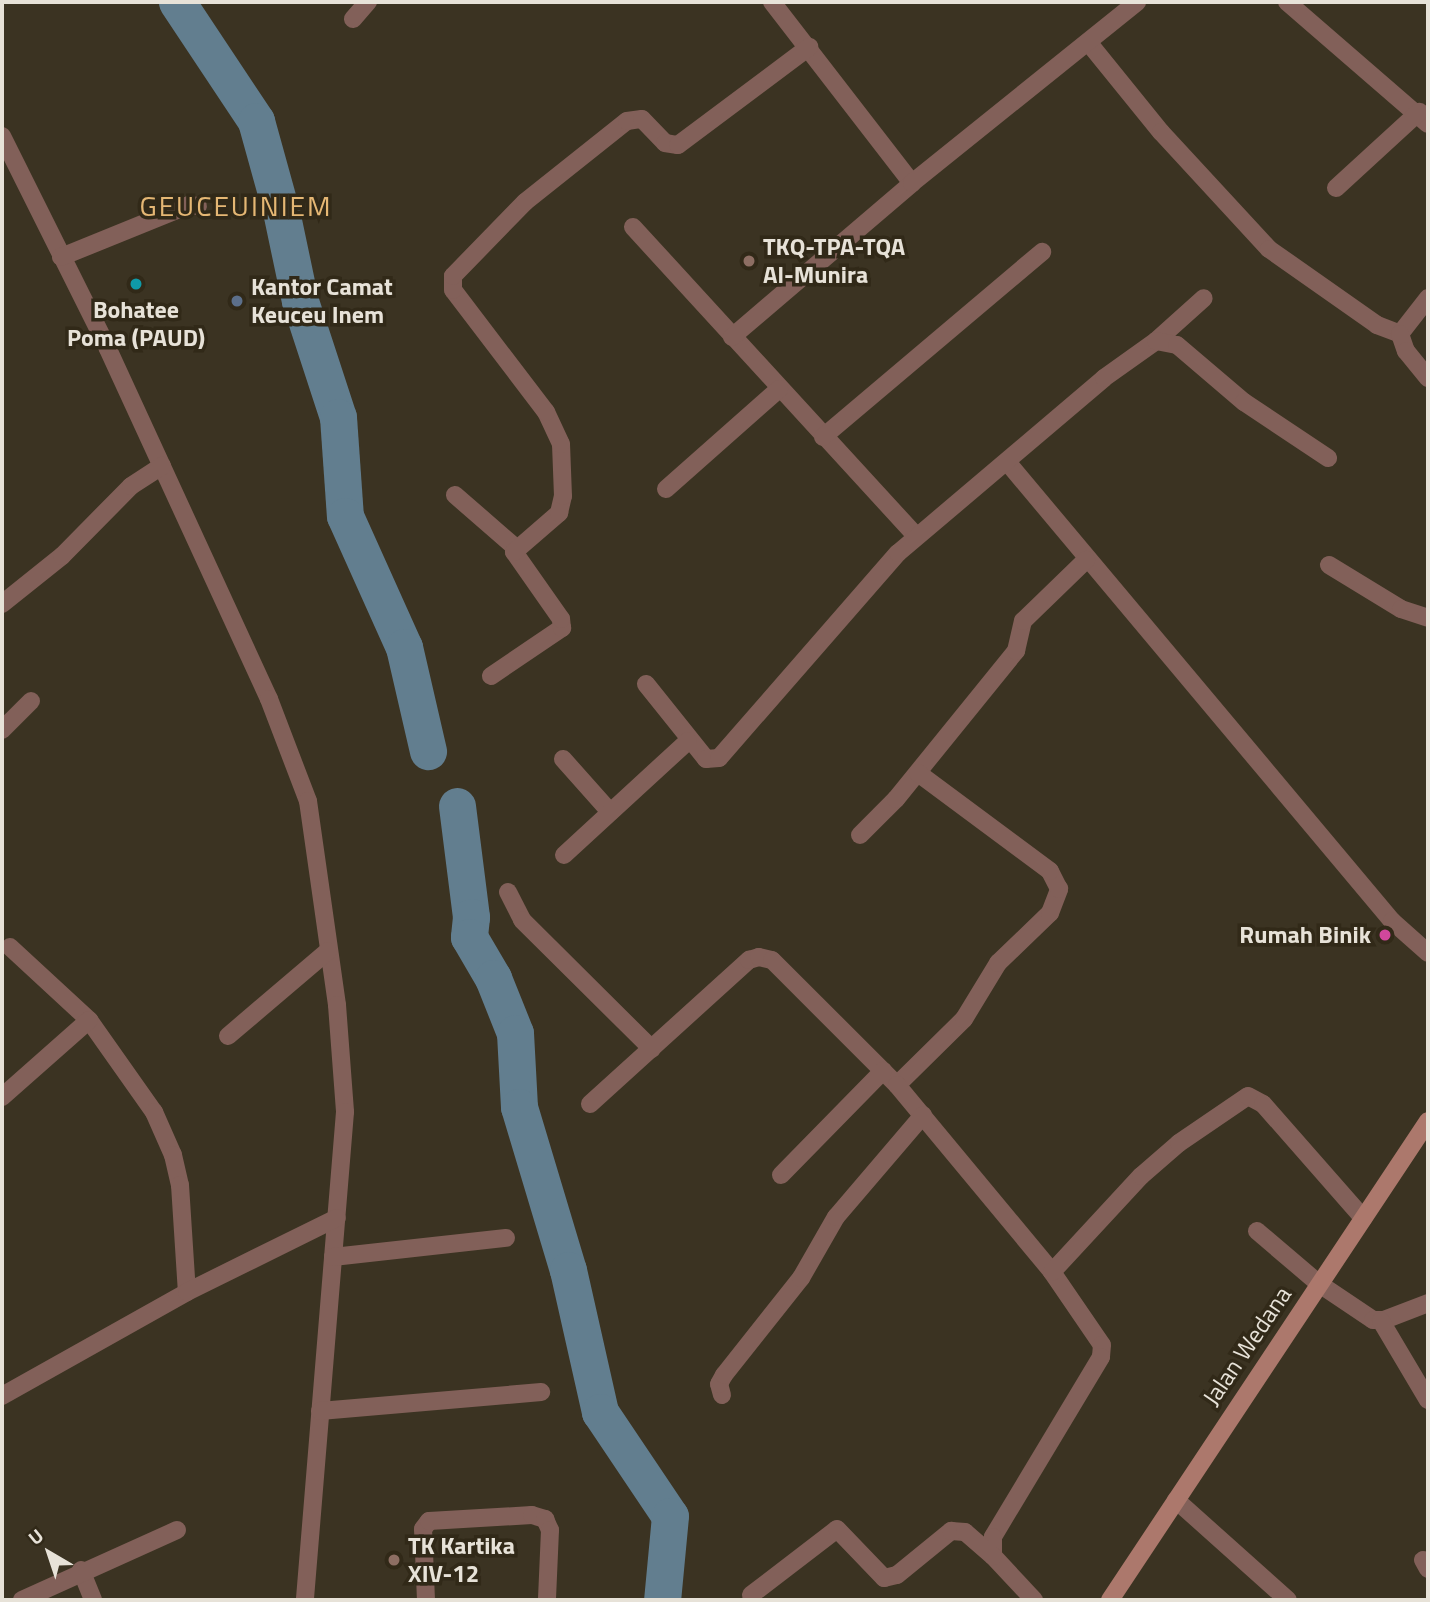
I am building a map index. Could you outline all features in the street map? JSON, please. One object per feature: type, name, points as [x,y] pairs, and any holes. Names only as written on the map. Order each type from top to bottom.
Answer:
[{"type":"street","points":[[354,19],[368,2]]},
{"type":"street","points":[[772,2],[912,183]]},
{"type":"street","points":[[733,337],[912,183],[1138,2]]},
{"type":"street","points":[[1287,2],[1423,118],[1335,188]]},
{"type":"street","points":[[1088,42],[1161,132],[1269,249],[1377,325],[1400,334],[1406,351],[1428,378]]},
{"type":"street","points":[[491,676],[563,625],[515,558],[516,548],[559,513],[562,504],[558,431],[453,290],[453,276],[525,202],[627,121],[642,119],[665,143],[678,145],[808,47]]},
{"type":"street","points":[[2,136],[6,159],[61,257],[162,466],[295,764],[316,842],[345,1112],[305,1600]]},
{"type":"street","points":[[61,257],[188,205],[198,206]]},
{"type":"street","points":[[634,227],[779,389],[916,536]]},
{"type":"street","points":[[823,437],[1042,252]]},
{"type":"street","points":[[646,684],[688,741],[709,761],[726,754],[867,586],[916,536],[1008,463],[1104,378],[1156,341],[1204,298]]},
{"type":"street","points":[[1400,334],[1428,298]]},
{"type":"street","points":[[1156,341],[1177,345],[1244,402],[1328,458]]},
{"type":"street","points":[[666,489],[779,389]]},
{"type":"street","points":[[1008,463],[1086,560],[1392,921],[1428,953]]},
{"type":"street","points":[[2,604],[62,555],[131,486],[162,466]]},
{"type":"street","points":[[455,495],[516,548]]},
{"type":"street","points":[[860,835],[918,773],[1016,651],[1023,621],[1086,560]]},
{"type":"street","points":[[1329,565],[1401,609],[1428,618]]},
{"type":"street","points":[[2,730],[31,701]]},
{"type":"street","points":[[564,855],[688,741]]},
{"type":"street","points":[[563,759],[610,812]]},
{"type":"street","points":[[897,1084],[964,1019],[998,964],[1050,914],[1059,888],[1050,871],[918,773]]},
{"type":"street","points":[[508,892],[522,920],[652,1049]]},
{"type":"street","points":[[10,947],[89,1020],[138,1086],[173,1154],[180,1185],[187,1292]]},
{"type":"street","points":[[228,1036],[328,951]]},
{"type":"street","points":[[590,1104],[749,960],[764,957],[897,1084],[1052,1272],[1094,1329],[1103,1350],[1001,1518],[993,1537],[993,1556]]},
{"type":"street","points":[[2,1097],[89,1020]]},
{"type":"street","points":[[781,1175],[883,1071]]},
{"type":"street","points":[[1052,1272],[1141,1176],[1179,1143],[1248,1096],[1257,1098],[1363,1218]]},
{"type":"street","points":[[722,1395],[719,1384],[724,1375],[801,1278],[836,1217],[923,1115]]},
{"type":"street","name":"Jalan Wedana","points":[[1110,1600],[1428,1121]]},
{"type":"street","points":[[2,1395],[187,1292],[337,1218]]},
{"type":"street","points":[[1257,1231],[1318,1283],[1381,1321],[1428,1400]]},
{"type":"street","points":[[333,1257],[506,1238]]},
{"type":"street","points":[[1381,1321],[1428,1303]]},
{"type":"street","points":[[320,1411],[541,1392]]},
{"type":"street","points":[[1176,1500],[1288,1600]]},
{"type":"street","points":[[426,1600],[427,1522],[532,1515],[545,1519],[550,1530],[547,1600]]},
{"type":"street","points":[[751,1595],[837,1529],[884,1578],[897,1575],[951,1531],[965,1532],[993,1556],[1034,1600]]},
{"type":"street","points":[[22,1600],[81,1570],[177,1530]]},
{"type":"street","points":[[81,1570],[93,1600]]},
{"type":"waterway","points":[[177,2],[256,121],[281,211],[300,301],[338,417],[345,516],[404,647],[428,751]]},
{"type":"waterway","points":[[457,806],[471,917],[469,937],[493,978],[515,1033],[519,1107],[568,1270],[600,1412],[670,1516],[662,1600]]},
{"type":"place","name":"TKQ-TPA-TQA Al-Munira","points":[[749,261]]},
{"type":"place","name":"Bohatee Poma (PAUD)","points":[[136,284]]},
{"type":"place","name":"Kantor Camat Keuceu Inem","points":[[237,301]]},
{"type":"place","name":"Rumah Binik","points":[[1385,935]]},
{"type":"place","name":"TK Kartika XIV-12","points":[[394,1560]]},
{"type":"district","name":"GEUCEUINIEM","points":[[236,206]]}]
